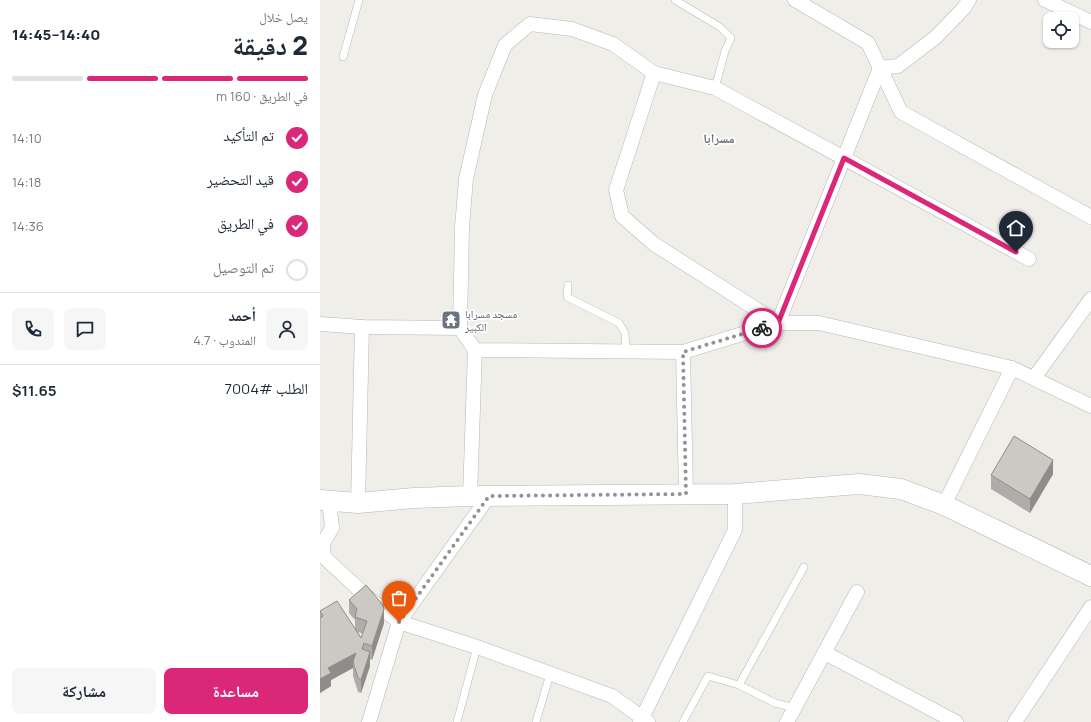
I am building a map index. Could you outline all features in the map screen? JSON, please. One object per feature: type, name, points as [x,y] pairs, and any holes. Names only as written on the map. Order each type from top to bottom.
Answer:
[{"type":"street","points":[[795,0],[868,43],[901,112],[1091,217]]},
{"type":"street","points":[[880,68],[898,66],[936,37],[964,8],[969,0]]},
{"type":"street","points":[[1045,0],[1091,22]]},
{"type":"street","points":[[369,722],[399,622],[480,496],[475,350],[460,328],[462,227],[466,179],[485,95],[505,45],[530,24],[572,29],[613,44],[654,73],[715,88],[1029,259]]},
{"type":"street","points":[[778,323],[880,68]]},
{"type":"street","points":[[654,73],[616,190],[622,216],[654,244],[778,323]]},
{"type":"street","points":[[1034,378],[1091,299]]},
{"type":"street","points":[[475,350],[683,352],[778,323],[819,323],[1012,368],[1091,406]]},
{"type":"street","points":[[320,324],[362,327],[460,328]]},
{"type":"street","points":[[358,503],[362,327]]},
{"type":"street","points":[[683,352],[686,494]]},
{"type":"street","points":[[944,505],[1012,368]]},
{"type":"street","points":[[735,494],[735,530],[643,721],[612,696],[477,647],[399,622],[366,596],[324,557],[323,543],[332,528],[324,500],[358,503],[414,498],[480,496],[735,494],[859,484],[901,489],[944,505],[1091,576]]},
{"type":"street","points":[[787,722],[857,592]]},
{"type":"street","points":[[1015,722],[1091,607]]},
{"type":"street","points":[[825,653],[956,722]]},
{"type":"lane","points":[[343,56],[359,0]]},
{"type":"lane","points":[[675,0],[720,27],[731,38],[715,88]]},
{"type":"lane","points":[[568,285],[567,297],[619,323],[625,332],[626,352]]},
{"type":"lane","points":[[739,684],[804,567]]},
{"type":"lane","points":[[457,722],[477,647]]},
{"type":"lane","points":[[536,722],[550,674]]},
{"type":"lane","points":[[683,722],[708,676],[739,684],[775,703],[794,708]]},
{"type":"building","points":[[1014,436],[1053,460],[1030,499],[991,475]]},
{"type":"building","points":[[366,585],[383,605],[384,609],[372,646],[364,643],[362,649],[370,652],[361,680],[358,678],[353,662],[356,653],[328,668],[331,673],[320,679],[320,618],[323,616],[320,611],[337,601],[361,638],[367,621],[355,617],[357,609],[349,600]]},
{"type":"way so far","points":[[399,622],[489,496],[686,494],[683,352],[762,328]]},
{"type":"place","name":"مسجد مسرابا الكبير","points":[[451,320]]},
{"type":"district","name":"مسرابا","points":[[719,138]]},
{"type":"route","points":[[762,328],[778,323],[844,158],[1016,252]]}]
